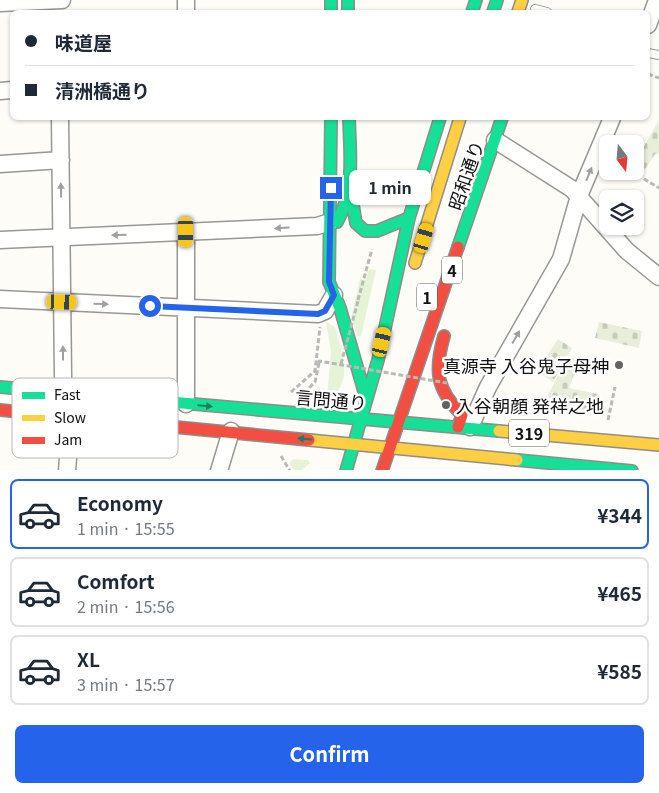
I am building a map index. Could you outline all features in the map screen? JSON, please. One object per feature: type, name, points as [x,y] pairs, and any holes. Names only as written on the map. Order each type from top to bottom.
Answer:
[{"type":"main road","points":[[331,120],[329,282],[340,308],[366,398]]},
{"type":"main road","points":[[349,120],[349,187],[356,223],[365,230],[377,231],[409,218]]},
{"type":"main road","points":[[346,470],[378,360],[409,218],[439,120]]},
{"type":"main road","name":"1","points":[[412,274],[459,120]]},
{"type":"main road","name":"昭和通り","points":[[382,470],[392,447],[501,120]]},
{"type":"main road","points":[[330,222],[337,222],[344,211],[349,187]]},
{"type":"main road","points":[[467,226],[468,255]]},
{"type":"main road","name":"1","points":[[378,360],[405,291]]},
{"type":"main road","points":[[446,328],[436,370],[441,389],[450,405],[462,415],[464,427]]},
{"type":"main road","name":"言問通り","points":[[178,403],[360,419],[383,429],[392,447],[502,464],[632,470]]},
{"type":"main road","name":"言問通り","points":[[178,426],[354,443],[400,422],[659,445]]},
{"type":"main road","points":[[378,470],[383,429]]},
{"type":"street","points":[[0,3],[62,0]]},
{"type":"street","points":[[650,21],[657,5]]},
{"type":"street","points":[[60,120],[63,378]]},
{"type":"street","points":[[464,427],[561,260],[579,196],[611,120]]},
{"type":"street","points":[[496,140],[572,189],[627,251],[659,277]]},
{"type":"street","points":[[0,164],[61,160]]},
{"type":"street","points":[[0,240],[317,226],[330,222]]},
{"type":"street","points":[[186,232],[186,404]]},
{"type":"street","points":[[0,299],[318,314],[325,311],[334,295]]},
{"type":"street","points":[[219,470],[231,431]]},
{"type":"path","points":[[362,175],[398,183]]},
{"type":"path","points":[[644,179],[659,188]]},
{"type":"path","points":[[341,364],[366,269]]},
{"type":"path","points":[[284,398],[315,370],[320,324]]},
{"type":"path","points":[[302,394],[315,382],[319,361],[447,383]]},
{"type":"path","points":[[608,423],[614,387]]},
{"type":"path","points":[[276,450],[290,470]]},
{"type":"green space","points":[[659,120],[659,155],[656,153],[645,169],[644,146]]},
{"type":"green space","points":[[369,269],[376,270],[361,336],[357,336],[351,318],[360,279],[366,280]]},
{"type":"green space","points":[[326,322],[335,327],[344,366],[344,376],[341,385],[336,393],[327,399],[331,351]]},
{"type":"green space","points":[[599,322],[642,331],[639,348],[595,338]]},
{"type":"green space","points":[[558,339],[572,348],[553,382],[537,371]]},
{"type":"green space","points":[[568,357],[579,361],[569,388],[598,394],[594,413],[540,410]]},
{"type":"green space","points":[[293,459],[308,460],[310,463],[302,470],[294,470],[289,463]]},
{"type":"traffic: fast","points":[[331,0],[331,10]]},
{"type":"traffic: fast","points":[[348,0],[348,10]]},
{"type":"traffic: fast","points":[[473,10],[476,0]]},
{"type":"traffic: fast","points":[[494,10],[497,0]]},
{"type":"traffic: fast","points":[[331,120],[329,282],[340,308],[366,398]]},
{"type":"traffic: fast","points":[[333,222],[337,222],[343,210],[349,185],[349,120]]},
{"type":"traffic: fast","points":[[346,470],[378,360],[409,218],[439,120]]},
{"type":"traffic: fast","points":[[458,247],[501,120]]},
{"type":"traffic: fast","points":[[351,193],[356,223],[365,231],[377,231],[409,218]]},
{"type":"traffic: fast","points":[[0,387],[12,388]]},
{"type":"traffic: fast","points":[[178,403],[499,431]]},
{"type":"traffic: fast","points":[[517,460],[622,470]]},
{"type":"traffic: slow","points":[[519,10],[522,0]]},
{"type":"traffic: slow","points":[[415,263],[459,120]]},
{"type":"traffic: slow","points":[[499,431],[659,445]]},
{"type":"traffic: slow","points":[[309,440],[517,460]]},
{"type":"traffic: jam","points":[[382,470],[458,247]]},
{"type":"traffic: jam","points":[[444,336],[439,359],[439,379],[447,397],[462,415],[458,427]]},
{"type":"traffic: jam","points":[[0,410],[12,411]]},
{"type":"traffic: jam","points":[[178,427],[309,440]]},
{"type":"place","name":"真源寺 入谷鬼子母神","points":[[619,365]]},
{"type":"place","name":"入谷朝顔 発祥之地","points":[[446,405]]},
{"type":"route","points":[[150,306],[318,314],[325,311],[334,295],[329,282],[331,188]]}]
